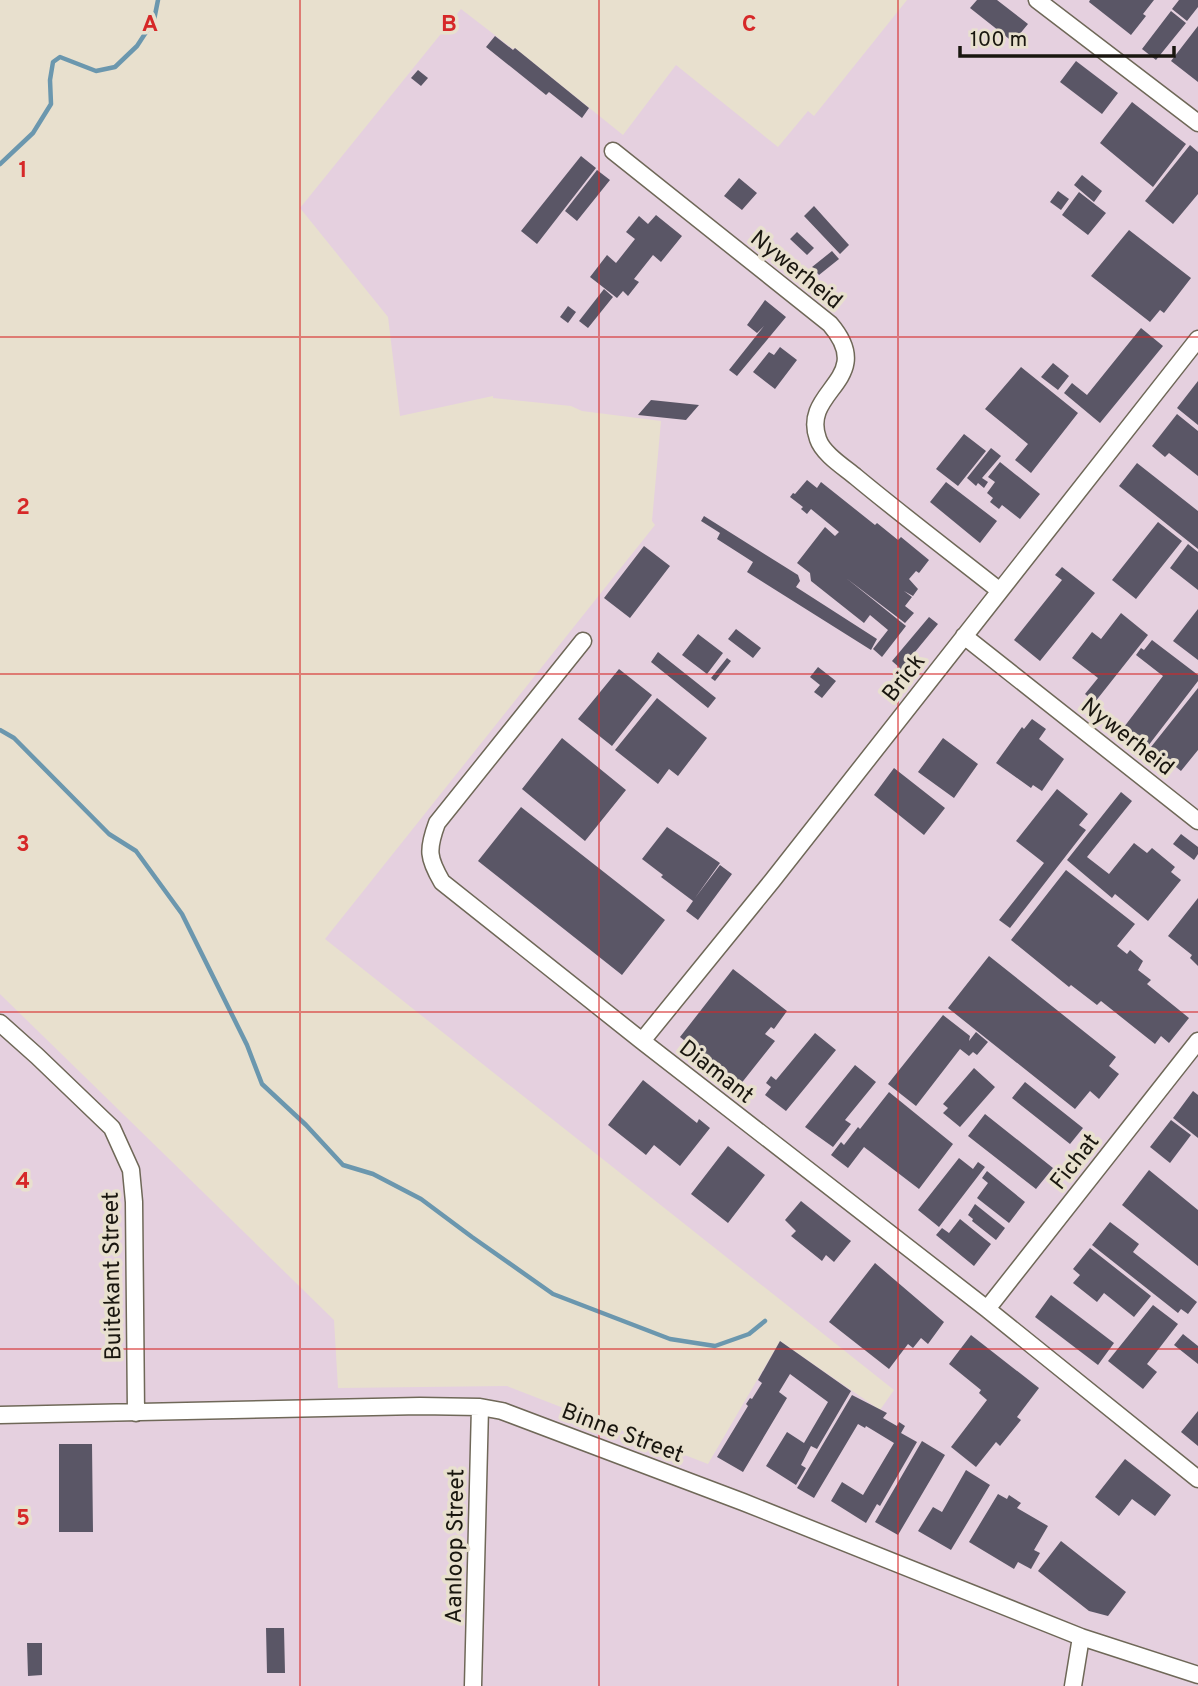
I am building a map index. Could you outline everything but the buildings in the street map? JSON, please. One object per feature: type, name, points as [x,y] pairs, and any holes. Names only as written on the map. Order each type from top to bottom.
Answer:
[{"type":"street","points":[[1037,0],[1198,123]]},
{"type":"street","name":"Nywerheid","points":[[613,151],[830,324],[841,337],[846,353],[845,369],[825,396],[816,414],[818,440],[834,459],[1000,591]]},
{"type":"street","name":"Brick","points":[[642,1041],[1198,339]]},
{"type":"street","name":"Nywerheid","points":[[964,636],[1198,821]]},
{"type":"street","name":"Diamant","points":[[583,641],[437,824],[429,850],[432,866],[442,882],[642,1041],[987,1308],[1198,1479]]},
{"type":"street","name":"Buitekant Street","points":[[0,1023],[112,1128],[131,1171],[134,1202],[136,1413]]},
{"type":"street","name":"Fichat","points":[[987,1308],[1198,1041]]},
{"type":"street","name":"Binne Street","points":[[0,1415],[480,1407],[502,1411],[731,1497],[1081,1637],[1198,1675]]},
{"type":"street","name":"Aanloop Street","points":[[473,1686],[480,1407]]},
{"type":"street","points":[[1073,1686],[1081,1637]]},
{"type":"shaded area","points":[[907,0],[1198,0],[1198,1686],[0,1686],[0,994],[334,1320],[338,1388],[507,1386],[708,1464],[780,1341],[880,1410],[894,1390],[325,939],[655,525],[652,521],[661,421],[493,396],[400,416],[388,317],[300,208],[461,9],[515,48],[623,135],[676,65],[778,147],[808,111],[814,116]]},
{"type":"waterway","points":[[0,164],[33,133],[51,104],[50,80],[53,62],[60,57],[96,71],[115,67],[137,46],[154,20],[158,0]]},
{"type":"waterway","points":[[0,730],[14,738],[109,834],[136,851],[182,914],[247,1045],[262,1084],[306,1125],[343,1165],[373,1174],[421,1199],[553,1294],[670,1339],[715,1346],[749,1334],[765,1321]]}]
